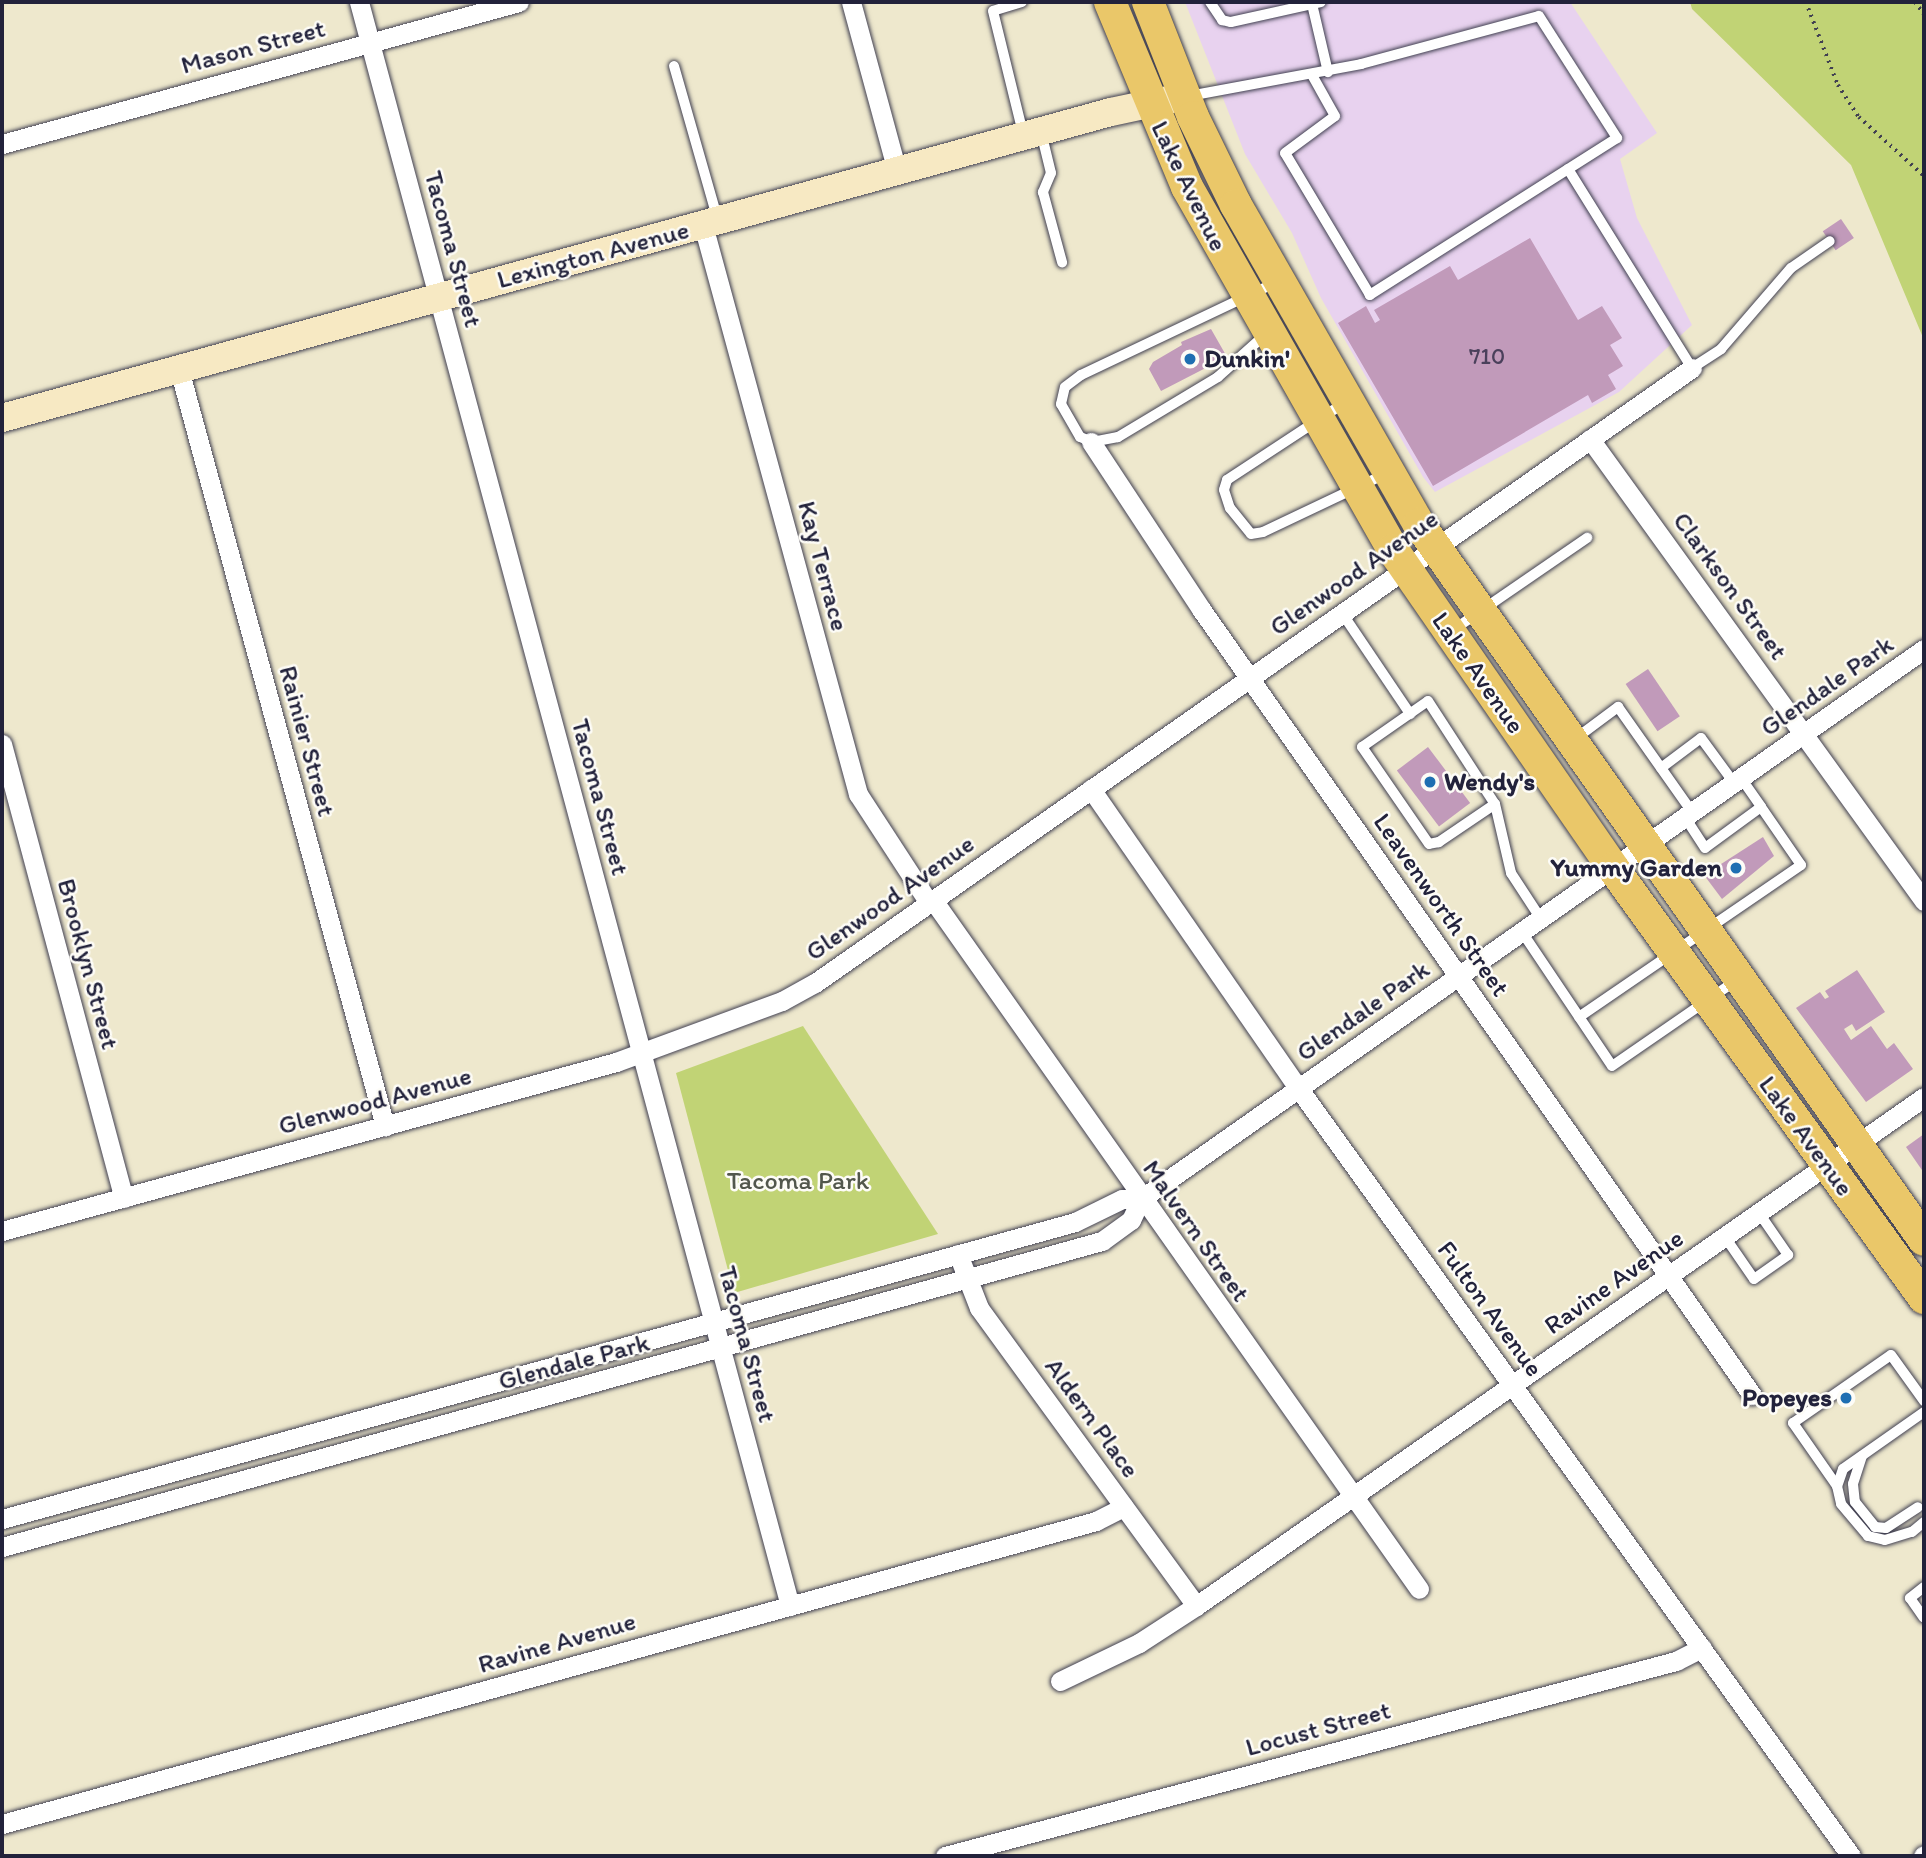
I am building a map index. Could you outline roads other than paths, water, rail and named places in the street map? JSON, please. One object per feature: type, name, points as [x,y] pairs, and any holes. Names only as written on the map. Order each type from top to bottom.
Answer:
[{"type":"main road","name":"Lake Avenue","points":[[1110,2],[1149,103],[1187,187],[1247,297],[1283,325],[1348,401],[1434,548],[1643,847],[1924,1240]]},
{"type":"main road","name":"Lake Avenue","points":[[1148,2],[1185,97],[1279,282],[1283,325],[1317,419],[1357,489],[1406,569],[1613,868],[1924,1298]]},
{"type":"main road","name":"Lexington Avenue","points":[[2,418],[1032,134],[1149,103],[1185,97]]},
{"type":"street","name":"Tacoma Street","points":[[359,2],[790,1606]]},
{"type":"street","name":"Mason Street","points":[[2,144],[519,2]]},
{"type":"street","points":[[851,2],[897,171]]},
{"type":"street","name":"Kay Terrace","points":[[710,223],[858,794],[931,901]]},
{"type":"street","name":"Glenwood Avenue","points":[[2,1231],[642,1054],[793,996],[1692,368]]},
{"type":"street","name":"Rainier Street","points":[[178,369],[385,1126]]},
{"type":"street","name":"Clarkson Street","points":[[1590,439],[1924,901]]},
{"type":"street","name":"Leavenworth Street","points":[[1091,442],[1250,678],[1752,1395]]},
{"type":"street","name":"Glendale Park","points":[[2,1547],[1102,1241],[1131,1220],[1141,1199],[1924,649]]},
{"type":"street","name":"Brooklyn Street","points":[[2,744],[124,1198]]},
{"type":"street","name":"Fulton Avenue","points":[[1091,789],[1299,1088],[1851,1856]]},
{"type":"street","name":"Malvern Street","points":[[931,901],[1419,1589]]},
{"type":"street","name":"Ravine Avenue","points":[[1060,1681],[1128,1649],[1196,1606],[1924,1097]]},
{"type":"street","name":"Glendale Park","points":[[2,1519],[1082,1220],[1122,1199],[1141,1199]]},
{"type":"street","name":"Aldern Place","points":[[958,1254],[965,1281],[979,1308],[1196,1606]]},
{"type":"street","name":"Ravine Avenue","points":[[3,1821],[1096,1521],[1124,1507]]},
{"type":"street","name":"Locust Street","points":[[945,1856],[1662,1664],[1702,1648]]},
{"type":"lane","points":[[1022,2],[993,11],[1032,134],[1051,173],[1043,192],[1062,262]]},
{"type":"lane","points":[[1210,2],[1214,13],[1231,22],[1316,3],[1328,72]]},
{"type":"lane","points":[[1185,97],[1328,72],[1539,16],[1617,138],[1370,295],[1285,153],[1335,116],[1312,75]]},
{"type":"lane","points":[[674,66],[710,223]]},
{"type":"lane","points":[[1568,169],[1692,368],[1721,349],[1791,268],[1830,241]]},
{"type":"lane","points":[[1279,282],[1081,375],[1065,387],[1061,404],[1080,437],[1091,442],[1118,437],[1207,383],[1283,325]]},
{"type":"lane","points":[[1348,401],[1227,480],[1224,489],[1230,508],[1251,534],[1357,489],[1388,472]]},
{"type":"lane","points":[[1450,632],[1587,538]]},
{"type":"lane","points":[[1342,613],[1409,714]]},
{"type":"lane","points":[[1495,804],[1439,842],[1429,844],[1363,747],[1428,702],[1495,804],[1511,873],[1541,919]]},
{"type":"lane","points":[[1570,743],[1618,707],[1661,768],[1705,848],[1761,807]]},
{"type":"lane","points":[[1579,1017],[1801,865],[1761,807],[1701,738],[1661,768]]},
{"type":"lane","points":[[1522,932],[1612,1066],[1737,979]]},
{"type":"lane","points":[[1725,1237],[1754,1279],[1788,1255],[1759,1213]]},
{"type":"lane","points":[[1924,1401],[1891,1355],[1793,1423],[1837,1486],[1841,1504],[1868,1536],[1885,1540],[1912,1532],[1924,1522]]},
{"type":"lane","points":[[1837,1486],[1843,1469],[1924,1412]]},
{"type":"lane","points":[[1863,1455],[1853,1484],[1855,1502],[1875,1527],[1885,1528],[1918,1507]]},
{"type":"lane","points":[[1924,1587],[1910,1598],[1924,1618]]},
{"type":"place","name":"Dunkin'","points":[[1190,359]]},
{"type":"place","name":"Wendy's","points":[[1430,782]]},
{"type":"place","name":"Yummy Garden","points":[[1736,868]]},
{"type":"place","name":"Popeyes","points":[[1846,1398]]},
{"type":"park label","name":"Tacoma Park","points":[[798,1181]]}]
